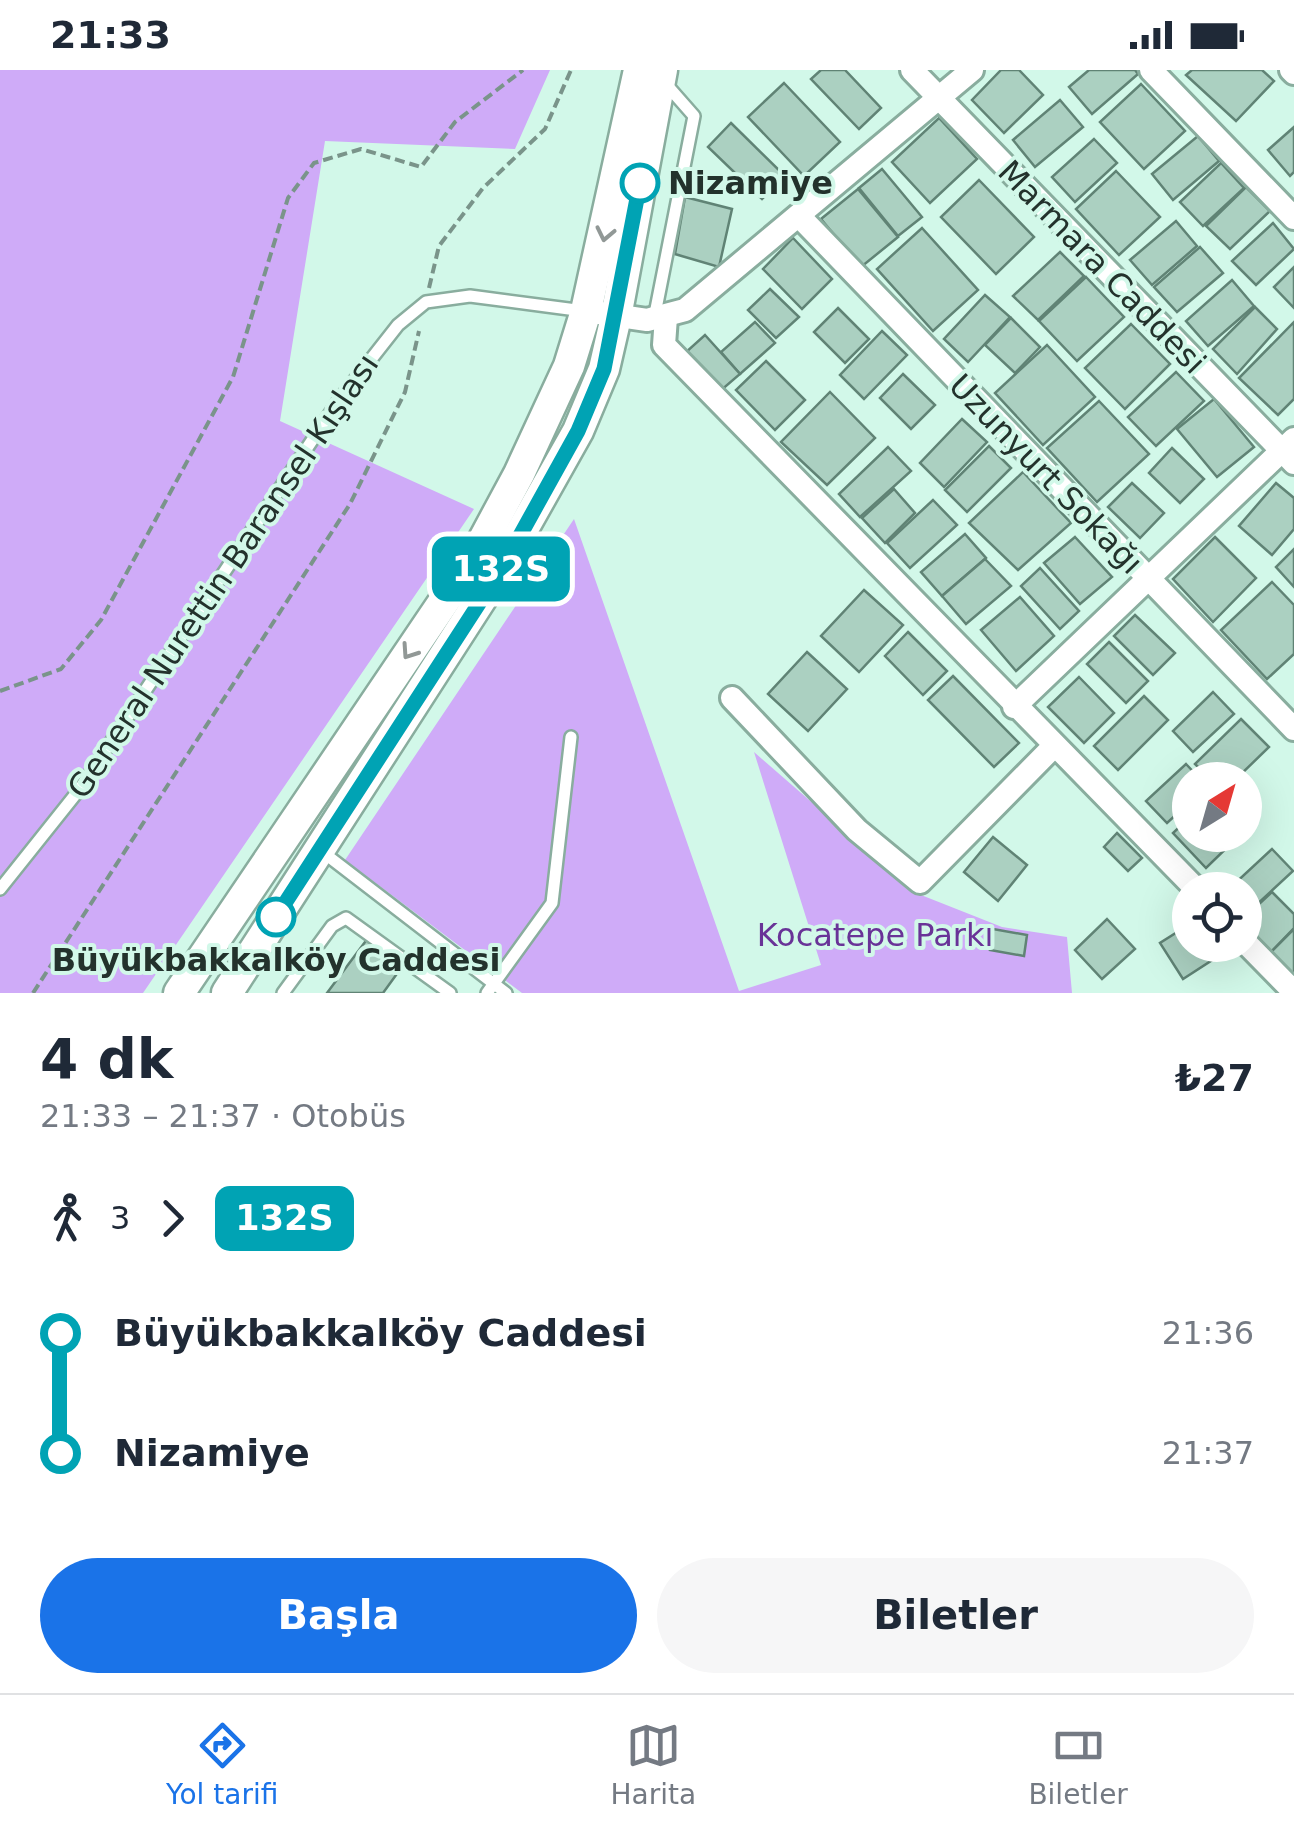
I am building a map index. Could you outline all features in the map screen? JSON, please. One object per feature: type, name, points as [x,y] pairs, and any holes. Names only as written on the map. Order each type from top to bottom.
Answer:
[{"type":"main road","points":[[227,993],[550,486],[604,369],[601,314],[653,72]]},
{"type":"main road","points":[[179,993],[476,554],[568,366],[601,314]]},
{"type":"street","name":"Marmara Caddesi","points":[[912,70],[1290,450]]},
{"type":"street","points":[[601,314],[660,318],[685,310],[972,70]]},
{"type":"street","points":[[1151,70],[1294,218]]},
{"type":"street","name":"Uzunyurt Sokağı","points":[[800,217],[1294,729]]},
{"type":"street","points":[[660,318],[664,344],[1052,747],[1178,872]]},
{"type":"street","points":[[1014,707],[1146,576],[1290,450]]},
{"type":"street","points":[[732,698],[857,830],[920,882],[1052,747]]},
{"type":"street","points":[[1262,959],[1294,992]]},
{"type":"lane","points":[[653,72],[694,116],[660,318]]},
{"type":"lane","points":[[426,302],[470,296],[601,314]]},
{"type":"lane","name":"General Nurettin Baransel Kışlası","points":[[0,888],[80,790],[338,400],[398,325],[426,302]]},
{"type":"lane","points":[[490,988],[552,904],[570,737]]},
{"type":"lane","points":[[320,850],[490,988],[506,993]]},
{"type":"lane","points":[[283,993],[319,941],[346,918],[450,993]]},
{"type":"path","points":[[0,691],[61,669],[101,620],[234,377],[288,198],[314,163],[361,149],[421,167],[455,122],[523,70]]},
{"type":"path","points":[[33,993],[350,504],[405,392],[439,246],[482,188],[545,129],[572,70]]},
{"type":"green space","points":[[0,70],[550,70],[515,149],[325,141],[280,421],[474,509],[143,993],[0,993]]},
{"type":"green space","name":"Kocatepe Parkı","points":[[574,519],[739,991],[821,965],[754,752],[916,893],[1002,927],[1067,937],[1072,993],[522,993],[345,860]]},
{"type":"building","points":[[821,70],[845,70],[881,108],[859,129],[811,79]]},
{"type":"building","points":[[1001,70],[1019,70],[1043,95],[1004,133],[972,100]]},
{"type":"building","points":[[1089,70],[1135,70],[1138,74],[1092,114],[1069,87]]},
{"type":"building","points":[[1192,70],[1262,70],[1274,81],[1236,121],[1186,75]]},
{"type":"building","points":[[784,83],[840,142],[804,176],[748,117]]},
{"type":"building","points":[[1141,84],[1185,131],[1144,169],[1100,122]]},
{"type":"building","points":[[1060,100],[1083,127],[1035,167],[1013,140]]},
{"type":"building","points":[[939,118],[977,159],[930,203],[892,162]]},
{"type":"building","points":[[731,123],[785,176],[762,199],[708,147]]},
{"type":"building","points":[[1294,127],[1294,172],[1290,176],[1268,150]]},
{"type":"building","points":[[1198,136],[1219,161],[1173,200],[1152,174]]},
{"type":"building","points":[[1094,139],[1117,163],[1075,202],[1052,177]]},
{"type":"building","points":[[1221,163],[1244,188],[1203,226],[1180,202]]},
{"type":"building","points":[[882,169],[922,217],[898,236],[859,188]]},
{"type":"building","points":[[1116,171],[1160,217],[1119,255],[1076,209]]},
{"type":"building","points":[[979,180],[1034,237],[996,274],[941,217]]},
{"type":"building","points":[[1246,187],[1270,211],[1230,249],[1206,226]]},
{"type":"building","points":[[858,189],[898,237],[861,267],[821,219]]},
{"type":"building","points":[[685,197],[732,209],[719,267],[675,254]]},
{"type":"building","points":[[1176,221],[1197,246],[1152,285],[1130,260]]},
{"type":"building","points":[[1273,223],[1294,249],[1256,285],[1232,261]]},
{"type":"building","points":[[922,228],[978,290],[933,331],[877,269]]},
{"type":"building","points":[[793,238],[832,279],[802,309],[763,269]]},
{"type":"building","points":[[1200,247],[1223,273],[1177,312],[1154,287]]},
{"type":"building","points":[[1060,252],[1084,276],[1038,320],[1013,296]]},
{"type":"building","points":[[1294,267],[1294,308],[1274,287]]},
{"type":"building","points":[[1086,277],[1124,317],[1077,361],[1039,321]]},
{"type":"building","points":[[1232,280],[1254,306],[1208,346],[1186,321]]},
{"type":"building","points":[[770,289],[799,317],[776,338],[748,310]]},
{"type":"building","points":[[985,295],[1010,317],[968,362],[944,339]]},
{"type":"building","points":[[1255,307],[1277,329],[1237,374],[1213,349]]},
{"type":"building","points":[[838,308],[869,339],[845,363],[814,332]]},
{"type":"building","points":[[1011,318],[1040,347],[1015,373],[985,345]]},
{"type":"building","points":[[755,322],[775,343],[740,374],[721,352]]},
{"type":"building","points":[[1294,322],[1294,399],[1278,415],[1239,378]]},
{"type":"building","points":[[1131,324],[1170,364],[1125,409],[1085,368]]},
{"type":"building","points":[[882,331],[907,355],[864,399],[840,375]]},
{"type":"building","points":[[705,335],[740,374],[719,392],[685,353]]},
{"type":"building","points":[[1047,345],[1095,397],[1043,445],[995,393]]},
{"type":"building","points":[[766,361],[805,400],[775,430],[736,390]]},
{"type":"building","points":[[1176,372],[1204,401],[1156,446],[1128,417]]},
{"type":"building","points":[[903,374],[935,405],[911,429],[880,398]]},
{"type":"building","points":[[830,392],[875,438],[827,485],[781,442]]},
{"type":"building","points":[[1214,399],[1254,447],[1217,477],[1177,429]]},
{"type":"building","points":[[1099,401],[1149,454],[1097,502],[1047,448]]},
{"type":"building","points":[[962,419],[987,442],[944,487],[920,463]]},
{"type":"building","points":[[989,446],[1011,468],[967,512],[945,490]]},
{"type":"building","points":[[888,447],[911,471],[860,517],[839,494]]},
{"type":"building","points":[[1172,448],[1204,479],[1180,503],[1149,473]]},
{"type":"building","points":[[1023,472],[1071,523],[1018,570],[969,523]]},
{"type":"building","points":[[1132,483],[1164,513],[1140,538],[1108,507]]},
{"type":"building","points":[[1276,483],[1294,498],[1294,529],[1272,555],[1239,526]]},
{"type":"building","points":[[894,489],[915,513],[885,543],[862,518]]},
{"type":"building","points":[[933,500],[957,525],[910,568],[887,543]]},
{"type":"building","points":[[965,534],[986,558],[942,596],[921,572]]},
{"type":"building","points":[[1075,537],[1112,577],[1080,604],[1044,563]]},
{"type":"building","points":[[1215,537],[1256,578],[1213,622],[1173,579]]},
{"type":"building","points":[[1294,549],[1294,587],[1276,567]]},
{"type":"building","points":[[985,559],[1011,586],[966,624],[942,596]]},
{"type":"building","points":[[1040,568],[1079,611],[1060,629],[1021,586]]},
{"type":"building","points":[[1272,582],[1294,605],[1294,654],[1267,679],[1221,630]]},
{"type":"building","points":[[864,590],[903,625],[859,672],[821,636]]},
{"type":"building","points":[[1020,597],[1054,636],[1016,671],[981,630]]},
{"type":"building","points":[[1135,615],[1175,653],[1153,675],[1114,636]]},
{"type":"building","points":[[908,632],[947,671],[923,695],[885,656]]},
{"type":"building","points":[[1109,642],[1148,681],[1126,703],[1087,664]]},
{"type":"building","points":[[807,652],[847,689],[808,731],[768,694]]},
{"type":"building","points":[[953,676],[1019,743],[994,767],[928,700]]},
{"type":"building","points":[[1079,677],[1114,713],[1084,743],[1048,707]]},
{"type":"building","points":[[1213,692],[1234,714],[1193,752],[1173,731]]},
{"type":"building","points":[[1144,696],[1168,720],[1118,770],[1094,746]]},
{"type":"building","points":[[1241,719],[1269,747],[1254,762],[1197,762]]},
{"type":"building","points":[[1172,777],[1172,818],[1167,823],[1146,801]]},
{"type":"building","points":[[1117,833],[1142,858],[1128,871],[1104,847]]},
{"type":"building","points":[[993,837],[1027,865],[998,901],[964,872]]},
{"type":"building","points":[[1272,849],[1293,871],[1262,900],[1262,872],[1247,872]]},
{"type":"building","points":[[1191,852],[1222,852],[1206,868]]},
{"type":"building","points":[[1272,892],[1294,914],[1294,928],[1270,953],[1262,945],[1262,901]]},
{"type":"building","points":[[1107,919],[1135,949],[1102,979],[1075,950]]},
{"type":"building","points":[[993,929],[1027,935],[1024,956],[990,950]]},
{"type":"building","points":[[1294,929],[1294,976],[1270,953]]},
{"type":"building","points":[[1172,935],[1172,962],[1160,943]]},
{"type":"building","points":[[368,938],[404,964],[383,993],[327,993]]},
{"type":"building","points":[[1172,962],[1209,962],[1183,979]]},
{"type":"bus line","name":"132S","points":[[276,917],[502,568],[578,431],[604,369],[640,183]]},
{"type":"place","name":"Nizamiye","points":[[640,183]]},
{"type":"place","name":"Büyükbakkalköy Caddesi","points":[[276,917]]}]
